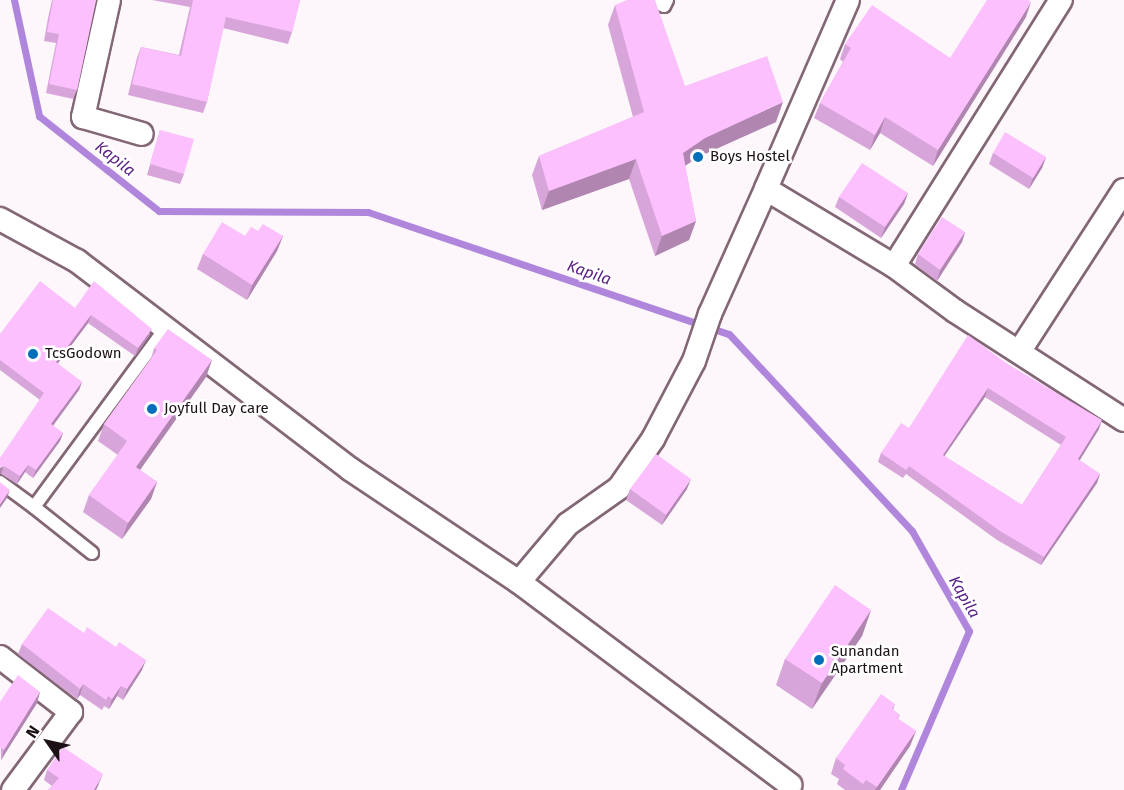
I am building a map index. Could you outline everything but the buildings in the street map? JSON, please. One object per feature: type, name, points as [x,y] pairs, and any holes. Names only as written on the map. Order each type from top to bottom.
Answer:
[{"type":"street","points":[[109,0],[83,117],[142,134]]},
{"type":"street","points":[[519,582],[568,524],[619,488],[653,439],[694,361],[710,314],[848,0]]},
{"type":"street","points":[[894,266],[1061,0]]},
{"type":"street","points":[[766,189],[894,266],[1019,352],[1124,420]]},
{"type":"street","points":[[1019,352],[1124,190]]},
{"type":"street","points":[[0,219],[77,261],[350,469],[519,582],[790,785]]},
{"type":"street","points":[[0,657],[71,712],[12,790]]},
{"type":"lane","points":[[651,0],[664,6],[667,0]]},
{"type":"lane","points":[[34,507],[166,327]]},
{"type":"lane","points":[[0,482],[92,553]]},
{"type":"waterway","name":"Kapila","points":[[14,0],[39,116],[159,211],[368,212],[729,334],[912,531],[969,631],[901,790]]},
{"type":"place","name":"Boys Hostel","points":[[698,157]]},
{"type":"place","name":"TcsGodown","points":[[33,354]]},
{"type":"place","name":"Joyfull Day care","points":[[152,409]]},
{"type":"place","name":"Sunandan Apartment","points":[[819,660]]}]
